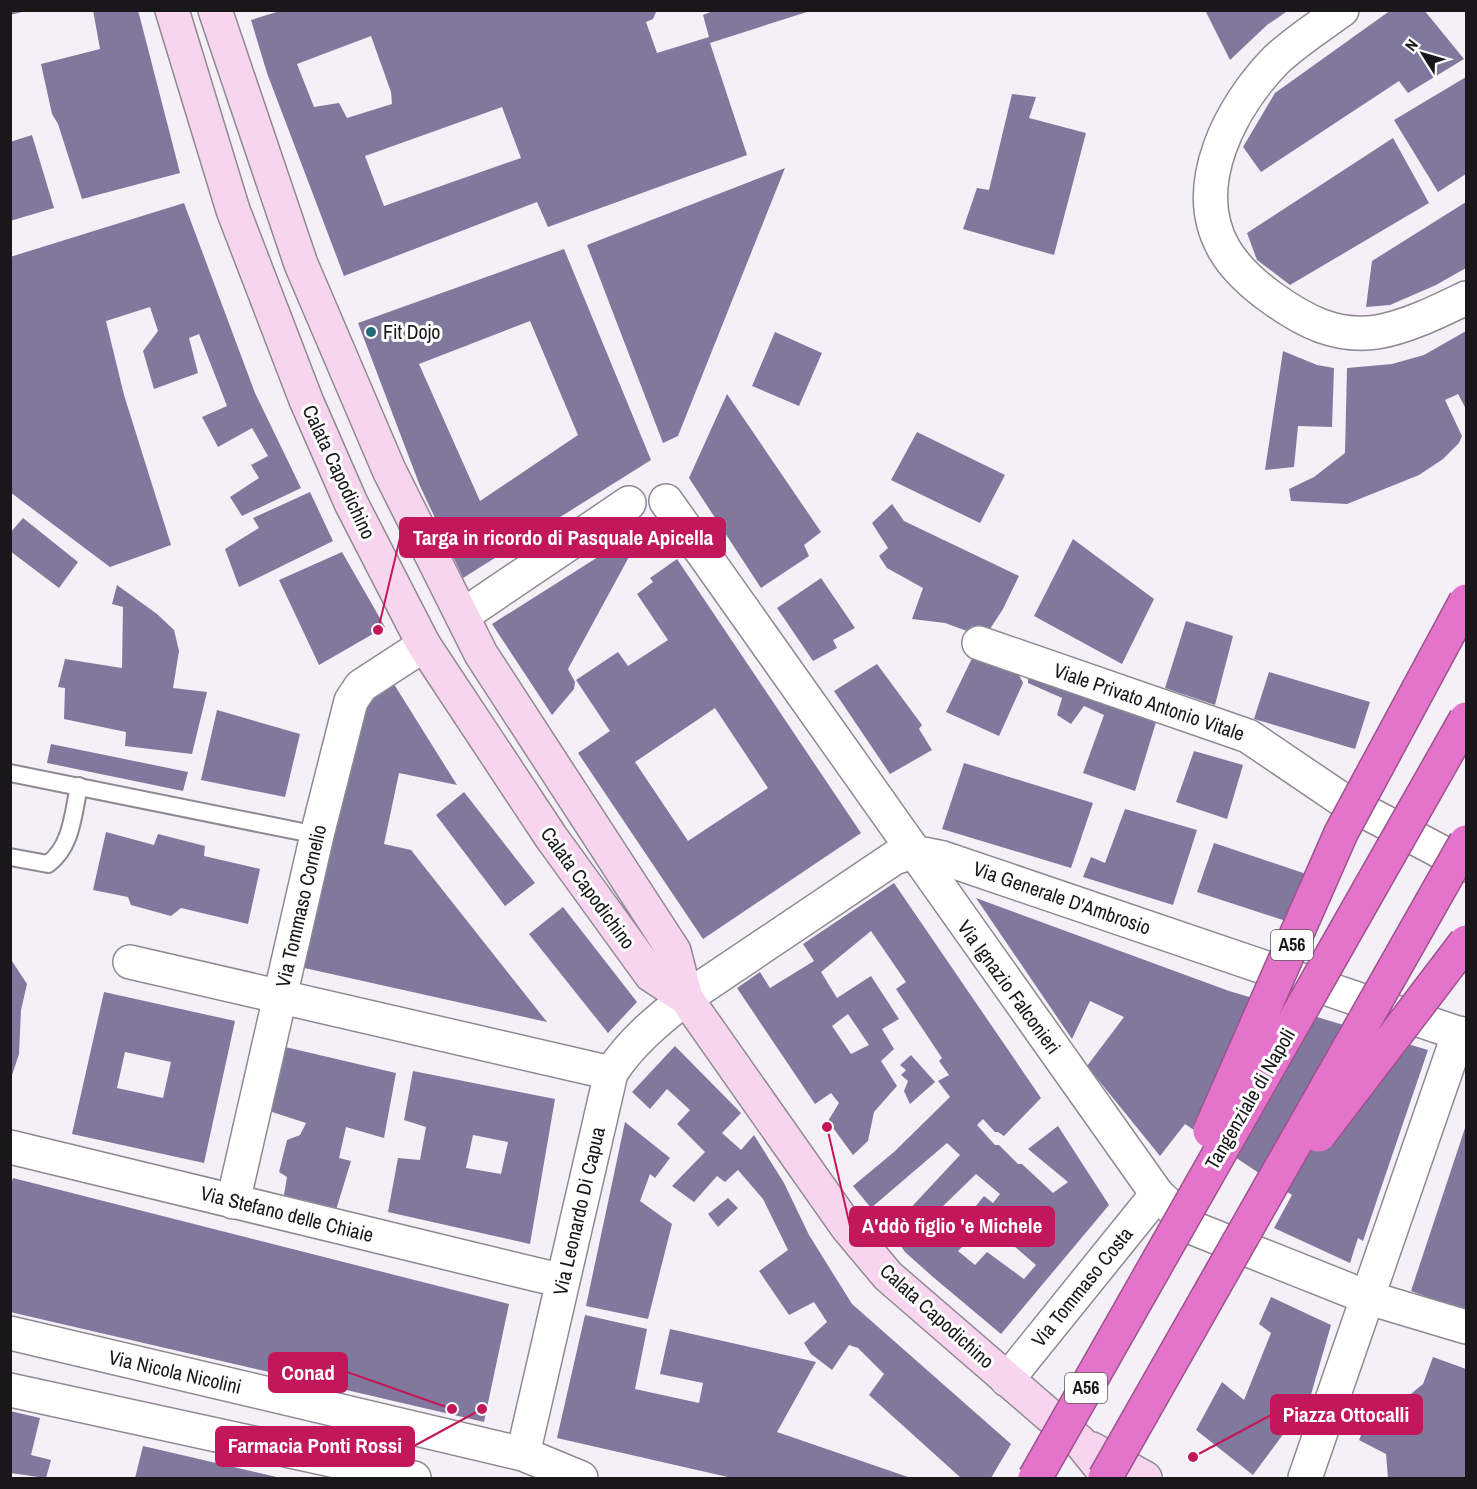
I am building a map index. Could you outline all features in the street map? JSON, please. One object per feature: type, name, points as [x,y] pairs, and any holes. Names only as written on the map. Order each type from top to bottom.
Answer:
[{"type":"highway","name":"A56","points":[[1136,1298],[1341,833],[1467,601]]},
{"type":"highway","name":"Tangenziale di Napoli","points":[[1035,1479],[1467,719]]},
{"type":"highway","points":[[1107,1479],[1249,1224],[1467,842]]},
{"type":"highway","points":[[1249,1224],[1467,942]]},
{"type":"main road","name":"Calata Capodichino","points":[[215,10],[301,264],[389,470],[481,654],[674,951],[686,998],[847,1227],[888,1276],[1080,1442],[1145,1479]]},
{"type":"main road","name":"Calata Capodichino","points":[[183,13],[233,210],[306,400],[351,503],[424,645],[551,837],[651,975],[686,998]]},
{"type":"main road","name":"Calata Capodichino","points":[[1080,1442],[1107,1479]]},
{"type":"street","points":[[1342,10],[1277,59],[1255,84],[1235,115],[1219,148],[1212,177],[1210,203],[1224,249],[1259,288],[1286,308],[1315,326],[1349,333],[1378,332],[1429,315],[1467,298]]},
{"type":"street","name":"Via Ignazio Falconieri","points":[[666,501],[1157,1194],[1193,1228],[1369,1298],[1467,1327]]},
{"type":"street","points":[[462,616],[629,503]]},
{"type":"street","name":"Viale Privato Antonio Vitale","points":[[979,643],[1248,736],[1341,799],[1467,866]]},
{"type":"street","name":"Via Tommaso Cornelio","points":[[233,1202],[317,835],[355,693],[361,686],[424,645]]},
{"type":"street","points":[[686,998],[874,869],[894,858],[913,852]]},
{"type":"street","name":"Via Generale D'Ambrosio","points":[[913,852],[943,858],[1463,1035]]},
{"type":"street","points":[[130,962],[611,1073]]},
{"type":"street","name":"Via Leonardo Di Capua","points":[[520,1466],[611,1073],[637,1040],[686,998]]},
{"type":"street","points":[[1305,1479],[1463,1035]]},
{"type":"street","name":"Via Stefano delle Chiaie","points":[[10,1147],[563,1281]]},
{"type":"street","name":"Via Tommaso Costa","points":[[1007,1380],[1157,1194]]},
{"type":"street","name":"Via Nicola Nicolini","points":[[10,1333],[520,1466],[581,1479]]},
{"type":"street","points":[[10,1390],[414,1479]]},
{"type":"lane","points":[[10,773],[317,835]]},
{"type":"lane","points":[[10,857],[48,864],[58,856],[66,844],[79,786]]},
{"type":"building","points":[[10,10],[26,10],[26,11],[10,15]]},
{"type":"building","points":[[93,10],[138,10],[180,173],[82,199],[58,124],[52,114],[41,64],[100,49]]},
{"type":"building","points":[[283,10],[657,10],[653,19],[646,22],[657,53],[709,37],[703,15],[715,10],[810,11],[710,43],[747,155],[548,227],[537,202],[344,276],[267,73],[251,20]],"holes":[[[371,36],[391,92],[392,104],[347,118],[339,103],[314,107],[297,64]],[[502,107],[521,158],[384,206],[365,156]]]},
{"type":"building","points":[[1205,10],[1289,10],[1267,25],[1230,60]]},
{"type":"building","points":[[1391,10],[1424,10],[1464,59],[1408,93],[1399,81],[1261,172],[1243,147],[1275,93]]},
{"type":"building","points":[[1466,77],[1466,174],[1438,192],[1394,120]]},
{"type":"building","points":[[1012,94],[1036,97],[1029,118],[1086,133],[1054,255],[963,229],[977,188],[989,190]]},
{"type":"building","points":[[32,135],[54,208],[10,221],[10,142]]},
{"type":"building","points":[[1393,138],[1429,203],[1290,285],[1257,260],[1247,233]]},
{"type":"building","points":[[785,168],[678,436],[663,443],[587,245]]},
{"type":"building","points":[[1466,202],[1466,268],[1436,285],[1390,305],[1366,307],[1372,261]]},
{"type":"building","points":[[184,203],[255,393],[301,488],[242,516],[230,497],[259,478],[251,465],[268,456],[252,428],[218,447],[202,417],[227,406],[199,334],[189,338],[198,373],[154,389],[143,351],[158,331],[150,307],[106,321],[124,395],[171,545],[110,567],[10,492],[10,257]]},
{"type":"building","points":[[564,249],[651,460],[463,578],[420,486],[358,323]],"holes":[[[530,321],[578,435],[480,501],[419,364]]]},
{"type":"building","points":[[1466,331],[1466,409],[1458,394],[1445,400],[1462,436],[1459,443],[1443,459],[1419,475],[1347,504],[1291,501],[1289,489],[1314,477],[1345,453],[1347,368],[1392,364],[1424,355]]},
{"type":"building","points":[[775,332],[822,353],[799,406],[752,386]]},
{"type":"building","points":[[1283,351],[1317,365],[1334,368],[1332,427],[1298,426],[1294,467],[1265,470]]},
{"type":"building","points":[[727,394],[821,532],[804,545],[809,556],[761,588],[689,478]]},
{"type":"building","points":[[917,432],[1005,475],[980,523],[891,480]]},
{"type":"building","points":[[310,492],[333,541],[239,587],[225,549],[259,528],[253,518]]},
{"type":"building","points":[[892,504],[904,521],[1019,576],[1003,609],[988,632],[972,626],[967,631],[945,623],[912,619],[923,588],[887,568],[879,556],[888,548],[872,523]]},
{"type":"building","points":[[23,518],[78,562],[59,588],[10,551],[10,533]]},
{"type":"building","points":[[628,538],[636,544],[568,669],[575,682],[574,689],[552,715],[492,624]]},
{"type":"building","points":[[1073,539],[1154,599],[1122,664],[1034,616]]},
{"type":"building","points":[[342,552],[385,627],[319,665],[279,580]]},
{"type":"building","points":[[677,559],[861,833],[703,939],[578,753],[610,731],[576,680],[618,652],[628,666],[668,640],[637,594],[653,582],[650,578]],"holes":[[[715,708],[768,788],[688,841],[635,762]]]},
{"type":"building","points":[[821,578],[855,628],[833,640],[837,648],[813,661],[777,608]]},
{"type":"building","points":[[117,585],[157,614],[174,630],[179,651],[173,688],[207,692],[192,754],[125,746],[126,732],[64,719],[65,688],[58,687],[65,659],[122,668],[123,607],[112,604]]},
{"type":"building","points":[[1186,621],[1233,636],[1215,705],[1165,688]]},
{"type":"building","points":[[974,654],[1019,675],[1023,683],[999,736],[946,712]]},
{"type":"building","points":[[877,664],[922,725],[919,729],[932,750],[890,774],[834,691]]},
{"type":"building","points":[[1028,664],[1157,719],[1135,791],[1083,773],[1104,715],[1084,706],[1071,724],[1057,715],[1062,698],[1028,683]]},
{"type":"building","points":[[1269,672],[1370,702],[1355,749],[1254,719]]},
{"type":"building","points":[[392,681],[457,785],[399,773],[384,844],[411,850],[547,1022],[300,967],[361,701]]},
{"type":"building","points":[[217,710],[300,734],[285,797],[201,780]]},
{"type":"building","points":[[51,744],[188,772],[183,791],[47,763]]},
{"type":"building","points":[[1194,751],[1243,765],[1227,819],[1176,802]]},
{"type":"building","points":[[964,763],[1093,803],[1071,868],[942,829]]},
{"type":"building","points":[[464,792],[535,883],[505,906],[436,815]]},
{"type":"building","points":[[1125,809],[1197,830],[1173,905],[1083,877],[1091,857],[1105,863]]},
{"type":"building","points":[[106,832],[154,845],[158,834],[205,846],[204,856],[260,869],[248,924],[181,908],[171,916],[131,905],[128,897],[93,890]]},
{"type":"building","points":[[1214,843],[1312,876],[1292,923],[1197,892]]},
{"type":"building","points":[[894,883],[1041,1098],[1004,1136],[995,1132],[983,1119],[977,1125],[995,1145],[999,1145],[1018,1164],[1022,1164],[1053,1193],[1068,1182],[1028,1149],[1058,1126],[1109,1205],[1001,1334],[905,1252],[890,1230],[960,1155],[947,1143],[871,1208],[853,1186],[894,1152],[950,1097],[938,1081],[949,1075],[939,1061],[942,1058],[896,989],[906,982],[871,931],[821,972],[837,998],[871,976],[899,1019],[882,1029],[894,1049],[881,1061],[897,1086],[874,1112],[868,1141],[853,1155],[828,1121],[839,1103],[831,1093],[815,1104],[737,988],[760,972],[770,988],[814,961],[803,944]],"holes":[[[848,1014],[869,1045],[851,1054],[832,1026]],[[976,1174],[1000,1194],[993,1203],[984,1196],[971,1212],[998,1235],[1019,1207],[1020,1211],[1013,1222],[1019,1226],[1006,1239],[1036,1265],[1024,1279],[987,1252],[975,1265],[958,1251],[970,1239],[939,1210]]]},
{"type":"building","points":[[976,898],[1229,991],[1428,1050],[1363,1241],[1358,1238],[1350,1263],[1274,1228],[1292,1195],[1185,1124],[1160,1156],[1087,1066],[1124,1017],[1090,1001],[1072,1039]]},
{"type":"building","points":[[563,907],[637,1002],[608,1033],[529,934]]},
{"type":"building","points":[[10,958],[27,984],[21,1010],[19,1054],[11,1078]]},
{"type":"building","points":[[104,992],[235,1021],[204,1163],[72,1134]],"holes":[[[125,1052],[171,1062],[163,1098],[117,1088]]]},
{"type":"building","points":[[281,1046],[396,1073],[384,1138],[346,1127],[339,1158],[351,1161],[336,1210],[284,1195],[287,1177],[279,1172],[287,1140],[300,1135],[306,1123],[266,1110]]},
{"type":"building","points":[[675,1046],[741,1113],[722,1133],[741,1150],[754,1135],[784,1183],[809,1235],[852,1304],[1011,1444],[991,1478],[961,1478],[869,1395],[884,1374],[858,1348],[849,1345],[832,1370],[811,1354],[804,1343],[827,1322],[814,1302],[789,1315],[759,1271],[788,1250],[763,1199],[738,1170],[725,1182],[717,1176],[694,1202],[672,1186],[705,1152],[677,1124],[690,1110],[667,1089],[650,1109],[632,1092]]},
{"type":"building","points":[[911,1055],[935,1082],[910,1104],[904,1091],[908,1081],[901,1075],[906,1070],[900,1065]]},
{"type":"building","points":[[413,1071],[555,1099],[530,1244],[388,1212],[398,1158],[420,1160],[426,1127],[404,1120]],"holes":[[[473,1135],[508,1142],[501,1174],[466,1168]]]},
{"type":"building","points":[[625,1122],[670,1158],[655,1178],[650,1174],[640,1201],[672,1224],[648,1319],[586,1306]]},
{"type":"building","points":[[1466,1125],[1466,1312],[1411,1291]]},
{"type":"building","points":[[13,1178],[509,1304],[484,1422],[10,1312],[10,1188]]},
{"type":"building","points":[[728,1198],[738,1208],[718,1227],[708,1214]]},
{"type":"building","points":[[1271,1297],[1331,1325],[1310,1398],[1253,1475],[1196,1430],[1222,1382],[1244,1400],[1271,1333],[1259,1324]]},
{"type":"building","points":[[585,1315],[647,1329],[635,1389],[699,1403],[703,1383],[660,1374],[670,1329],[816,1362],[777,1432],[911,1478],[732,1478],[557,1438]]},
{"type":"building","points":[[1433,1357],[1466,1369],[1466,1478],[1388,1478],[1386,1454],[1359,1440],[1378,1394],[1406,1398],[1423,1384]]},
{"type":"building","points":[[10,1411],[40,1418],[31,1455],[51,1460],[46,1478],[10,1473]]},
{"type":"building","points":[[143,1446],[281,1478],[135,1478]]},
{"type":"place","name":"Fit Dojo","points":[[371,332]]},
{"type":"place","name":"Targa in ricordo di Pasquale Apicella","points":[[378,630]]},
{"type":"place","name":"A'ddò figlio 'e Michele","points":[[827,1127]]},
{"type":"place","name":"Conad","points":[[452,1409]]},
{"type":"place","name":"Farmacia Ponti Rossi","points":[[482,1409]]},
{"type":"place","name":"Piazza Ottocalli","points":[[1193,1457]]}]
